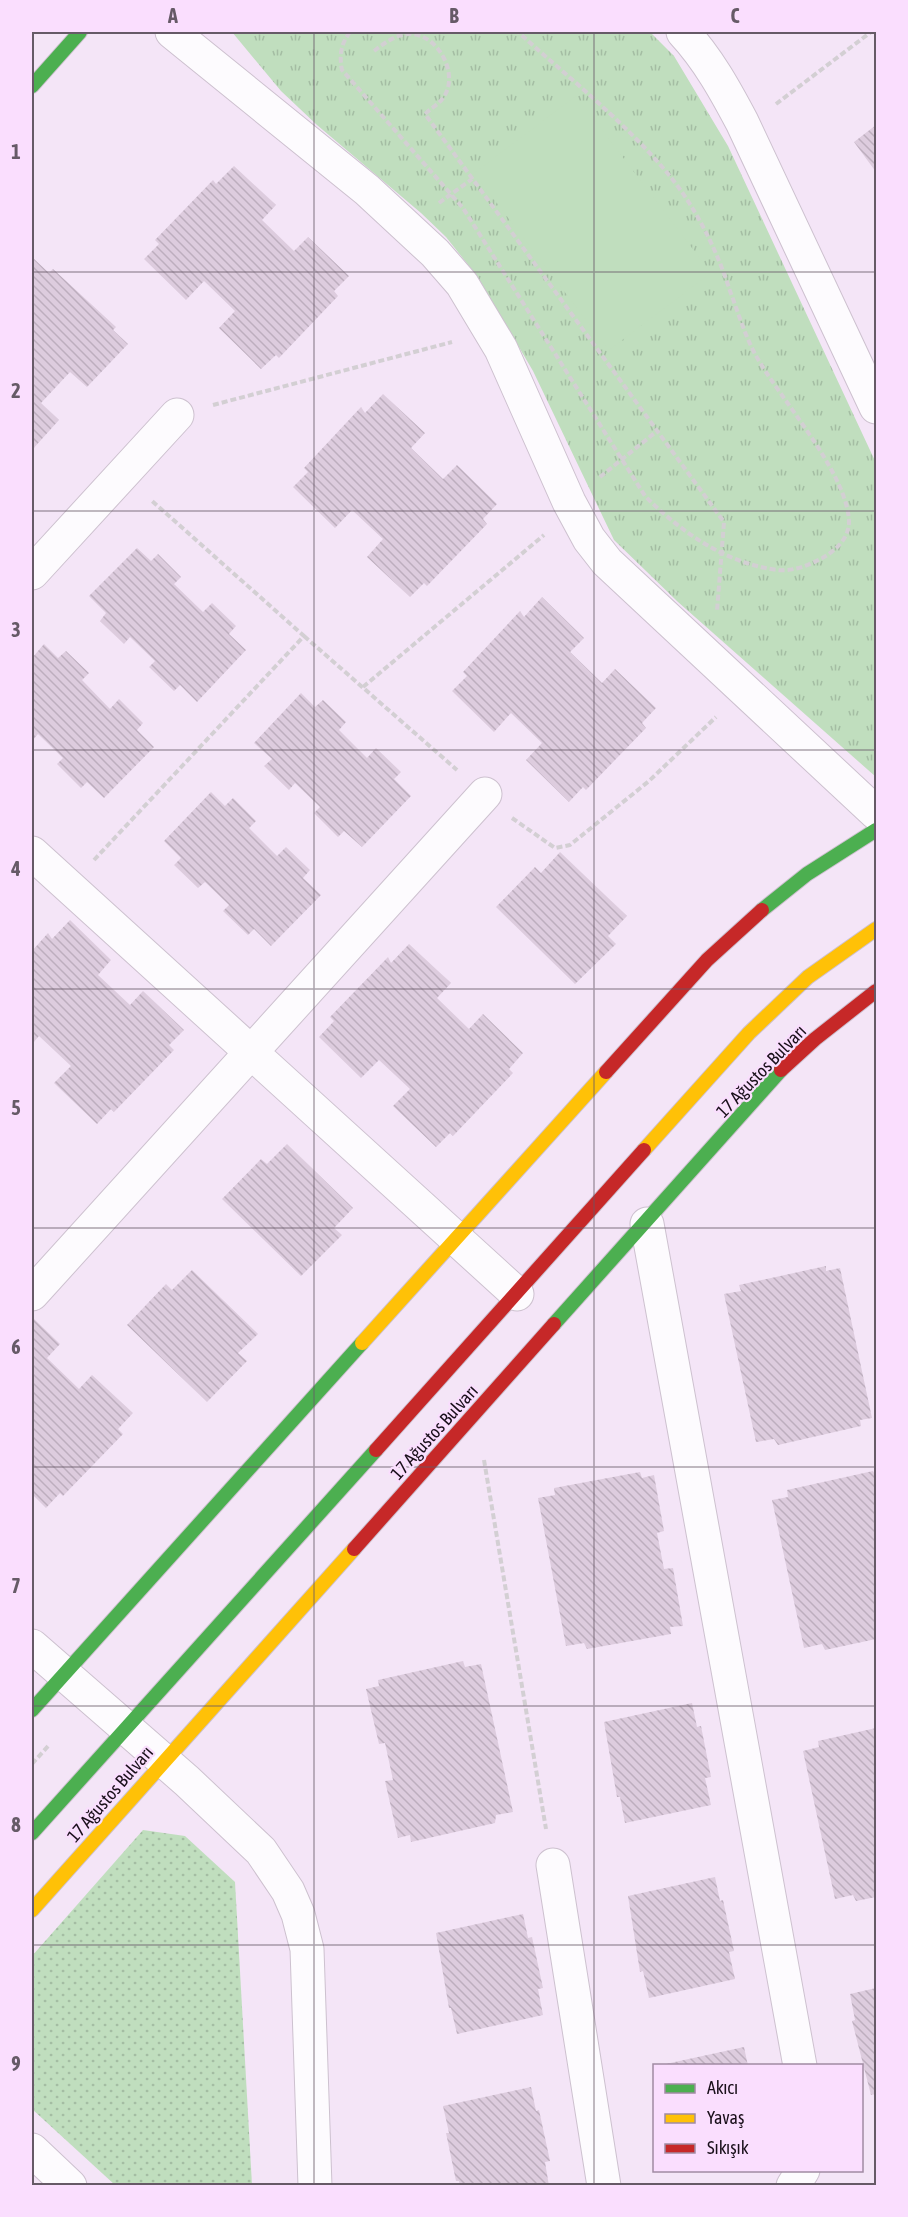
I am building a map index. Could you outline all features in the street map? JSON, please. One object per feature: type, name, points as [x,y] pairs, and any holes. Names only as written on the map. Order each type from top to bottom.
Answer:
[{"type":"main road","points":[[32,86],[80,32]]},
{"type":"main road","points":[[32,1710],[707,960],[751,915],[805,873],[876,830]]},
{"type":"main road","points":[[874,930],[876,948]]},
{"type":"main road","name":"17 Ağustos Bulvarı","points":[[32,1833],[333,1494],[517,1293],[749,1033],[808,977],[874,930]]},
{"type":"main road","name":"17 Ağustos Bulvarı","points":[[32,1910],[163,1760],[647,1224],[785,1066],[876,991]]},
{"type":"street","points":[[171,32],[408,227],[462,284],[492,332],[571,506],[589,539],[622,579],[876,813]]},
{"type":"street","points":[[683,32],[700,51],[722,83],[876,407]]},
{"type":"street","points":[[32,573],[177,415]]},
{"type":"street","points":[[32,1294],[485,794]]},
{"type":"street","points":[[32,853],[517,1293]]},
{"type":"street","points":[[647,1224],[800,2064]]},
{"type":"street","points":[[32,1646],[163,1760],[261,1851],[279,1875],[298,1914],[307,1949],[315,2186]]},
{"type":"street","points":[[553,1865],[604,2186]]},
{"type":"street","points":[[32,2150],[70,2186]]},
{"type":"street","points":[[793,2186],[802,2172]]},
{"type":"path","points":[[350,32],[344,40],[339,56],[342,70],[463,208],[645,496],[667,517],[721,552],[750,566],[783,571],[810,565],[832,553],[845,538],[849,523],[844,499],[829,466],[756,355],[741,326],[730,289],[700,222],[670,176],[639,142],[518,32]]},
{"type":"path","points":[[745,129],[871,32]]},
{"type":"path","points":[[374,51],[397,36],[411,34],[422,36],[440,51],[449,74],[448,86],[445,95],[425,114],[724,522],[714,663]]},
{"type":"path","points":[[177,415],[492,332]]},
{"type":"path","points":[[363,687],[622,459],[657,431]]},
{"type":"path","points":[[121,474],[525,829],[555,849],[570,845],[657,774],[742,689]]},
{"type":"path","points":[[69,887],[304,636]]},
{"type":"path","points":[[482,1449],[553,1865]]},
{"type":"green space","points":[[232,32],[650,32],[674,56],[728,146],[876,463],[876,777],[678,602],[614,540],[533,371],[477,276],[446,237],[421,213],[317,125],[281,91]]},
{"type":"green space","points":[[576,96],[711,273],[609,350],[474,173]]},
{"type":"green space","points":[[143,1830],[185,1836],[235,1882],[252,2185],[115,2185],[32,2109],[32,1956]]},
{"type":"building","points":[[876,125],[876,172],[854,142]]},
{"type":"building","points":[[234,166],[276,205],[262,220],[294,251],[308,237],[349,276],[334,291],[338,296],[279,358],[276,355],[261,369],[219,328],[235,311],[204,281],[186,300],[144,259],[159,244],[155,240],[213,180],[216,184]]},
{"type":"building","points":[[33,258],[49,273],[53,269],[116,327],[113,330],[128,344],[87,387],[70,372],[41,403],[59,420],[32,450]]},
{"type":"building","points":[[383,394],[425,433],[411,448],[443,479],[457,465],[497,504],[483,519],[487,524],[427,586],[424,583],[410,597],[367,557],[383,539],[352,510],[335,528],[293,487],[308,472],[304,468],[361,407],[365,413]]},
{"type":"building","points":[[137,548],[151,561],[158,554],[181,577],[174,584],[203,612],[212,603],[236,626],[229,634],[246,650],[197,702],[180,685],[174,691],[149,667],[155,661],[130,637],[124,644],[100,621],[106,613],[89,596]]},
{"type":"building","points":[[542,597],[584,638],[570,652],[602,683],[615,669],[656,708],[642,723],[646,728],[586,790],[583,787],[569,802],[526,760],[542,743],[511,713],[494,732],[452,691],[467,676],[463,672],[520,611],[524,617]]},
{"type":"building","points":[[44,644],[58,658],[66,651],[89,673],[82,680],[110,709],[119,699],[143,723],[137,730],[154,747],[104,798],[87,782],[81,788],[57,764],[63,758],[38,734],[32,741],[32,658]]},
{"type":"building","points":[[301,693],[315,707],[323,700],[346,722],[339,730],[367,758],[376,748],[401,772],[394,779],[411,796],[362,847],[344,831],[338,837],[314,813],[320,807],[295,783],[289,790],[264,766],[272,759],[254,743]]},
{"type":"building","points":[[211,792],[225,806],[233,798],[256,821],[249,828],[277,856],[286,847],[310,870],[303,878],[321,895],[271,946],[254,929],[248,935],[223,911],[229,905],[205,882],[198,888],[174,865],[181,858],[164,841]]},
{"type":"building","points":[[560,852],[627,916],[608,936],[616,944],[575,984],[496,907],[535,867],[541,873]]},
{"type":"building","points":[[70,920],[111,960],[98,975],[130,1005],[143,991],[184,1030],[169,1045],[174,1050],[114,1112],[111,1109],[97,1124],[54,1083],[71,1066],[39,1036],[32,1044],[32,951],[48,933],[52,939]]},
{"type":"building","points":[[409,944],[451,983],[437,998],[469,1029],[483,1014],[523,1053],[509,1069],[513,1073],[453,1136],[450,1133],[436,1147],[393,1106],[410,1089],[379,1060],[361,1078],[319,1037],[334,1021],[330,1017],[388,957],[391,963]]},
{"type":"building","points":[[287,1144],[353,1208],[334,1228],[342,1235],[301,1276],[222,1199],[261,1159],[267,1164]]},
{"type":"building","points":[[826,1266],[826,1271],[840,1268],[872,1418],[860,1420],[861,1426],[778,1445],[774,1439],[756,1442],[724,1294],[741,1291],[739,1285]]},
{"type":"building","points":[[192,1270],[258,1334],[238,1353],[247,1361],[207,1402],[127,1325],[166,1284],[172,1290]]},
{"type":"building","points":[[32,1317],[60,1344],[47,1358],[79,1389],[92,1375],[133,1413],[118,1429],[123,1434],[63,1496],[60,1493],[46,1508],[32,1494]]},
{"type":"building","points":[[873,1471],[876,1476],[876,1639],[825,1650],[822,1644],[804,1648],[772,1500],[788,1497],[787,1490]]},
{"type":"building","points":[[640,1472],[642,1478],[654,1475],[664,1531],[657,1533],[664,1569],[673,1568],[683,1626],[670,1627],[671,1634],[587,1649],[584,1643],[566,1646],[538,1498],[555,1495],[554,1488]]},
{"type":"building","points":[[463,1661],[465,1667],[481,1664],[513,1812],[496,1815],[495,1823],[411,1842],[410,1835],[398,1838],[385,1781],[393,1780],[385,1743],[379,1744],[366,1689],[379,1686],[378,1680]]},
{"type":"building","points":[[692,1703],[697,1727],[701,1726],[711,1777],[705,1778],[711,1805],[625,1823],[620,1797],[617,1797],[604,1722]]},
{"type":"building","points":[[876,1728],[876,1897],[856,1901],[853,1895],[835,1899],[803,1751],[819,1747],[818,1741]]},
{"type":"building","points":[[715,1877],[720,1901],[723,1900],[734,1951],[729,1952],[735,1979],[649,1998],[643,1971],[640,1972],[628,1896]]},
{"type":"building","points":[[523,1914],[528,1938],[532,1937],[543,1988],[538,1989],[543,2015],[457,2034],[451,2008],[449,2008],[436,1933]]},
{"type":"building","points":[[876,1988],[876,2094],[871,2095],[852,2021],[855,2020],[850,1994]]},
{"type":"building","points":[[744,2047],[748,2064],[666,2064]]},
{"type":"building","points":[[531,2087],[536,2111],[539,2110],[550,2161],[545,2162],[549,2186],[460,2186],[459,2181],[456,2181],[443,2106]]},
{"type":"traffic: fast","points":[[32,86],[80,32]]},
{"type":"traffic: fast","points":[[762,910],[807,874],[876,830]]},
{"type":"traffic: fast","points":[[554,1324],[781,1070]]},
{"type":"traffic: fast","points":[[32,1710],[362,1343]]},
{"type":"traffic: fast","points":[[32,1833],[376,1450]]},
{"type":"traffic: slow","points":[[644,1150],[749,1033],[808,977],[876,929]]},
{"type":"traffic: slow","points":[[362,1343],[606,1072]]},
{"type":"traffic: slow","points":[[32,1910],[354,1549]]},
{"type":"traffic: jam","points":[[606,1072],[707,960],[762,910]]},
{"type":"traffic: jam","points":[[781,1070],[815,1039],[876,991]]},
{"type":"traffic: jam","points":[[376,1450],[644,1150]]},
{"type":"traffic: jam","points":[[354,1549],[554,1324]]}]
